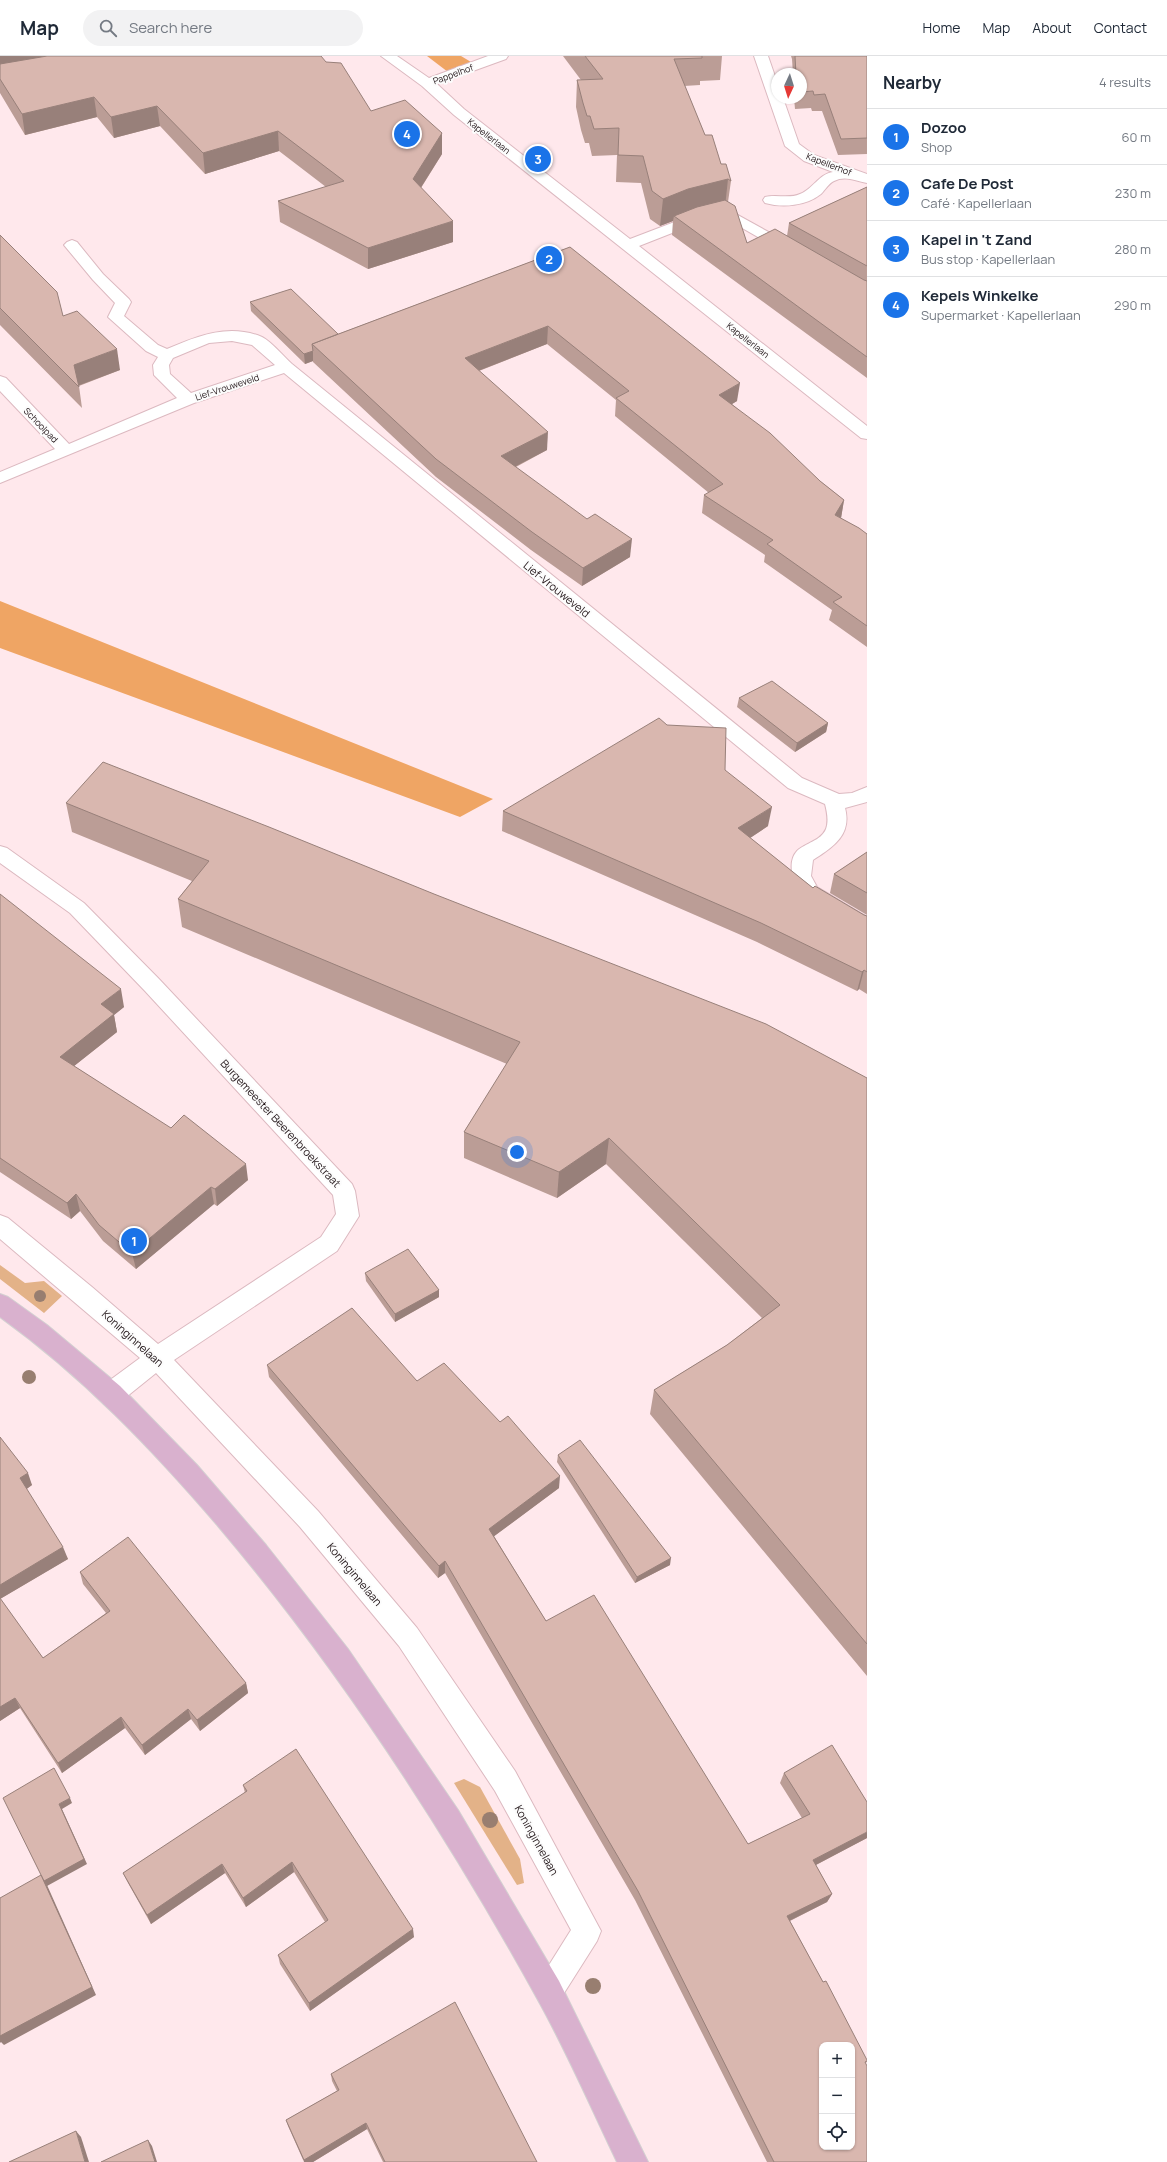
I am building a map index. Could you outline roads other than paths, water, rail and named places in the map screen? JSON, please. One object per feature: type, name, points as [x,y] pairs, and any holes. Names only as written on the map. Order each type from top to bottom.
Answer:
[{"type":"main road","points":[[0,1304],[39,1332],[111,1394],[188,1473],[247,1541],[339,1658],[448,1820],[549,1991],[633,2162]]},
{"type":"street","name":"Kapellerlaan","points":[[388,56],[427,83],[459,112],[867,434]]},
{"type":"street","name":"Pappelhof","points":[[427,83],[501,56]]},
{"type":"street","name":"Kapellerhof","points":[[762,56],[792,146],[809,158],[867,179]]},
{"type":"street","points":[[770,200],[793,202],[816,192],[829,177],[853,173]]},
{"type":"street","points":[[628,245],[690,221],[725,212],[805,258]]},
{"type":"street","points":[[72,245],[98,277],[123,302],[116,317],[152,348],[167,355]]},
{"type":"street","name":"Lief-Vrouweveld","points":[[286,367],[188,399],[162,375],[161,365],[167,355],[206,338],[232,336],[256,341],[795,783],[834,802]]},
{"type":"street","name":"Schoolpad","points":[[0,381],[66,451],[0,478]]},
{"type":"street","points":[[66,451],[188,399]]},
{"type":"street","points":[[867,794],[858,799],[834,802],[839,818],[832,839],[804,856],[800,876],[810,892],[867,927]]},
{"type":"street","name":"Burgemeester Beerenbroekstraat","points":[[0,852],[77,908],[158,990],[344,1191],[348,1216],[329,1244],[157,1358],[111,1394]]},
{"type":"street","name":"Koninginnelaan","points":[[0,1225],[84,1294],[157,1358],[309,1519],[408,1637],[505,1781],[587,1931],[549,1991]]},
{"type":"place","name":"Kepels Winkelke","points":[[407,134]]},
{"type":"place","name":"Kapel in 't Zand","points":[[538,159]]},
{"type":"place","name":"Cafe De Post","points":[[549,259]]},
{"type":"place","name":"Dozoo","points":[[134,1241]]}]
